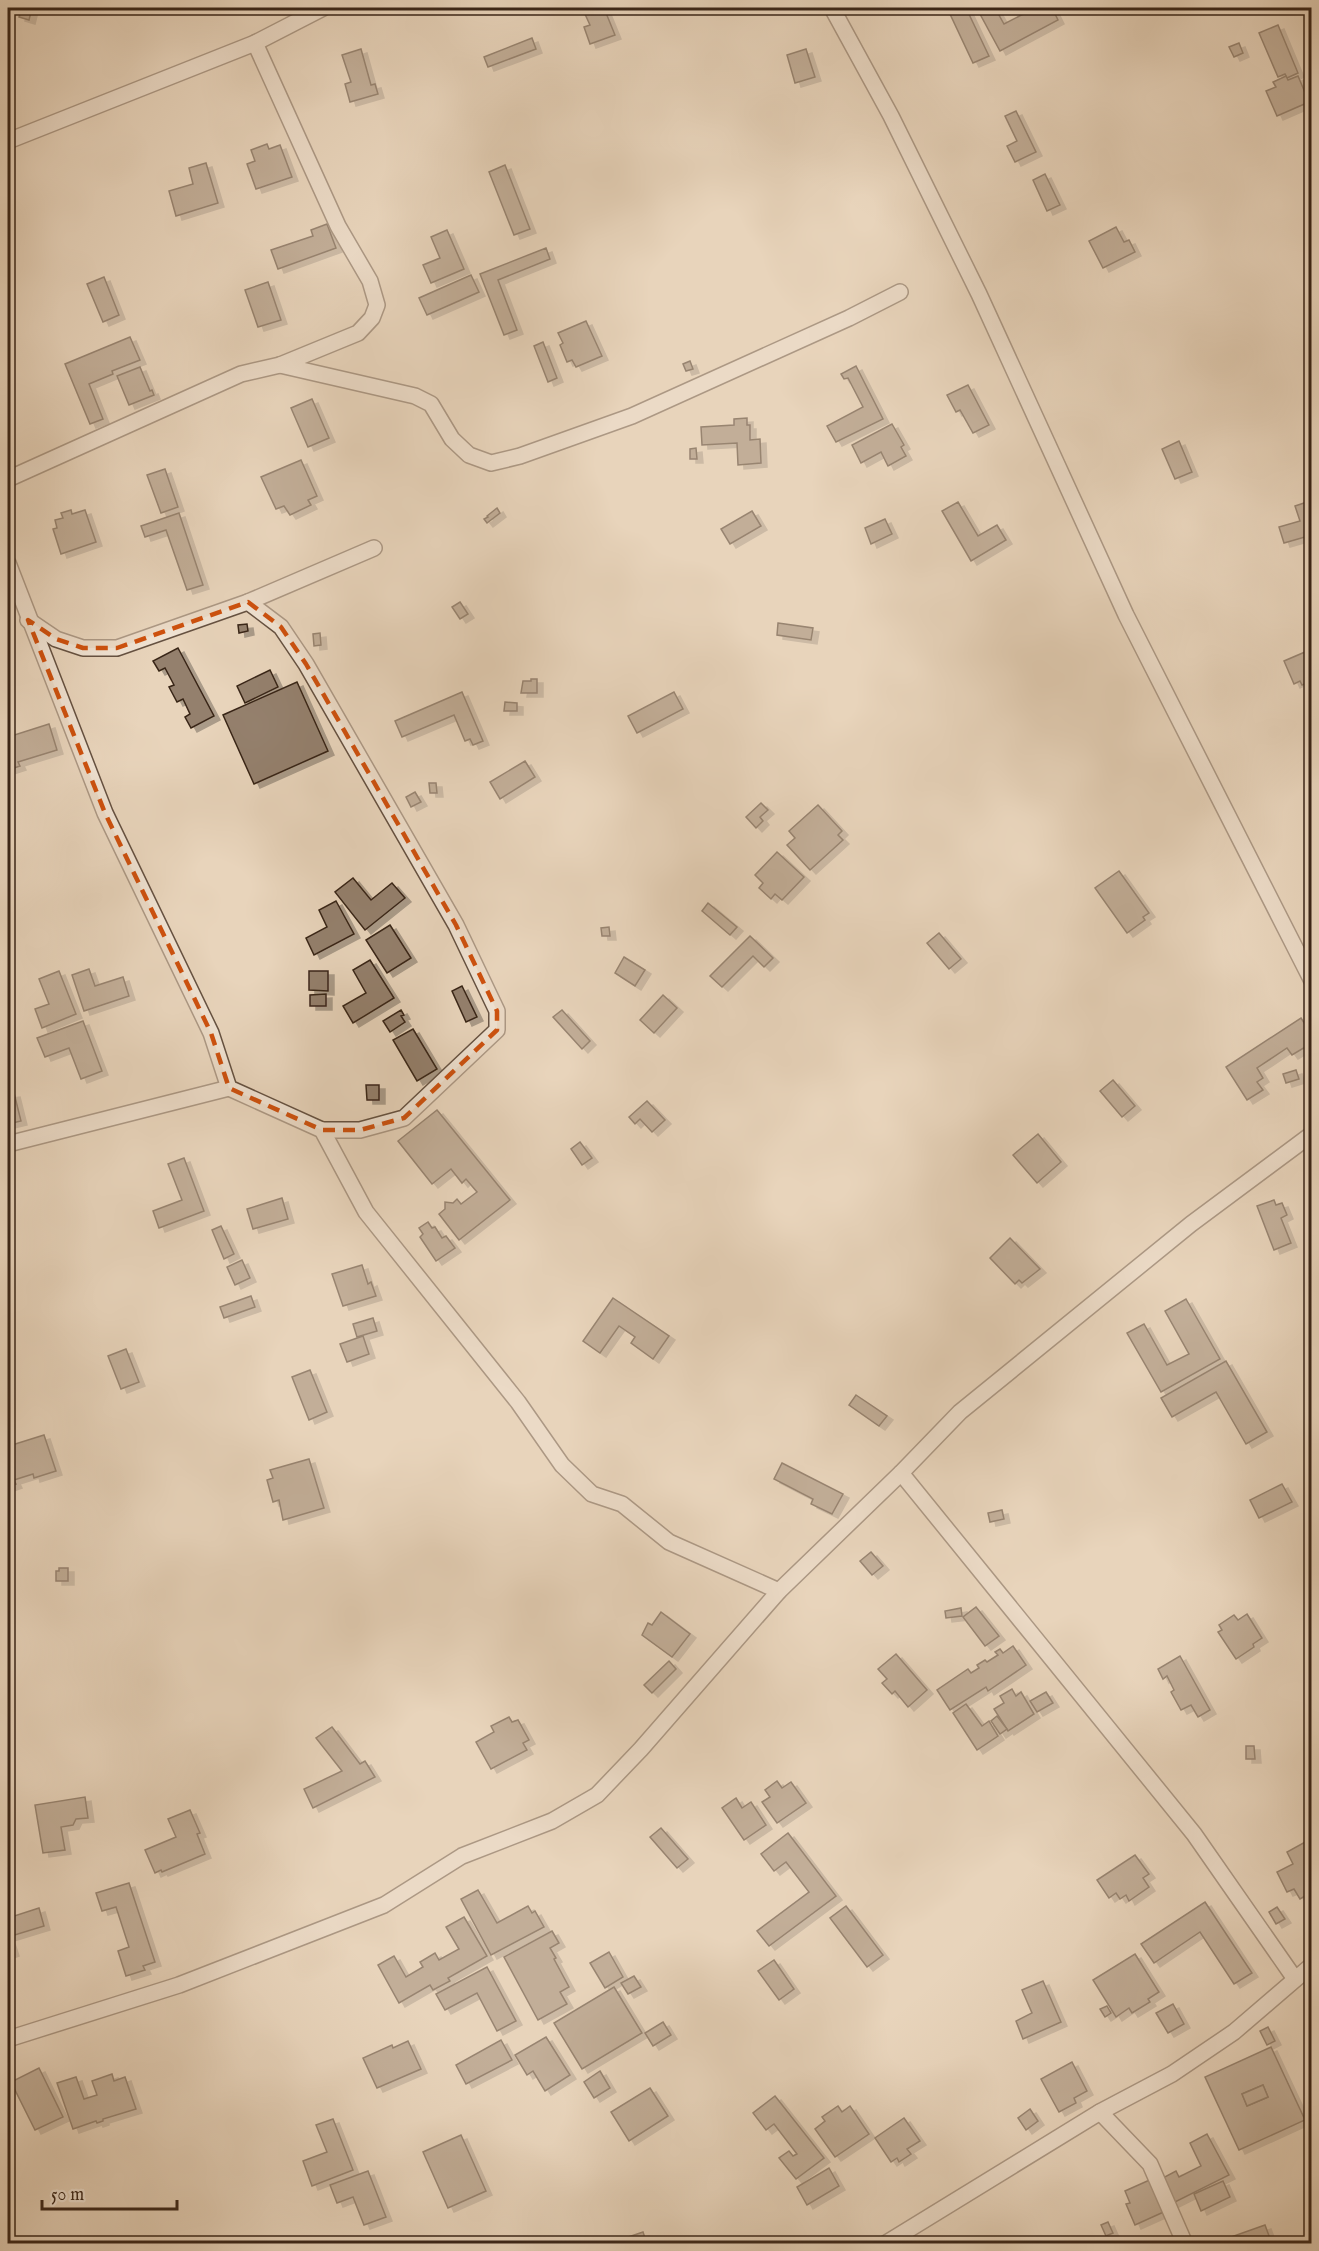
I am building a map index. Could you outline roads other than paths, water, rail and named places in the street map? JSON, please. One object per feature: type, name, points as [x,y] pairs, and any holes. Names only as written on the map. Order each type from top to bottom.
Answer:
[{"type":"street","points":[[8,141],[255,44],[322,8]]},
{"type":"street","points":[[832,8],[891,116],[979,294],[1126,615],[1311,981]]},
{"type":"street","points":[[8,479],[241,374],[280,365],[358,333],[372,318],[377,305],[370,282],[338,226],[255,44]]},
{"type":"street","points":[[280,365],[415,396],[431,404],[452,439],[469,455],[491,463],[520,456],[632,416],[849,318],[900,292]]},
{"type":"street","points":[[28,620],[56,639],[83,648],[117,648],[248,602],[374,548]]},
{"type":"street","points":[[8,564],[105,813],[211,1033],[229,1088]]},
{"type":"street","points":[[8,1144],[229,1088],[322,1130],[360,1130],[404,1118],[497,1030],[497,1011],[456,925],[306,664],[281,627],[248,602]]},
{"type":"street","points":[[322,1130],[366,1212],[518,1402],[562,1465],[592,1494],[622,1504],[669,1542],[702,1554],[779,1591]]},
{"type":"street","points":[[8,2039],[179,1985],[384,1905],[462,1856],[552,1821],[597,1795],[641,1749],[779,1591],[901,1473],[960,1412],[1191,1224],[1311,1134]]},
{"type":"street","points":[[901,1473],[1194,1834],[1295,1979]]},
{"type":"street","points":[[885,2244],[1100,2112],[1172,2073],[1234,2032],[1311,1965]]},
{"type":"street","points":[[1100,2112],[1150,2164],[1185,2244]]}]
